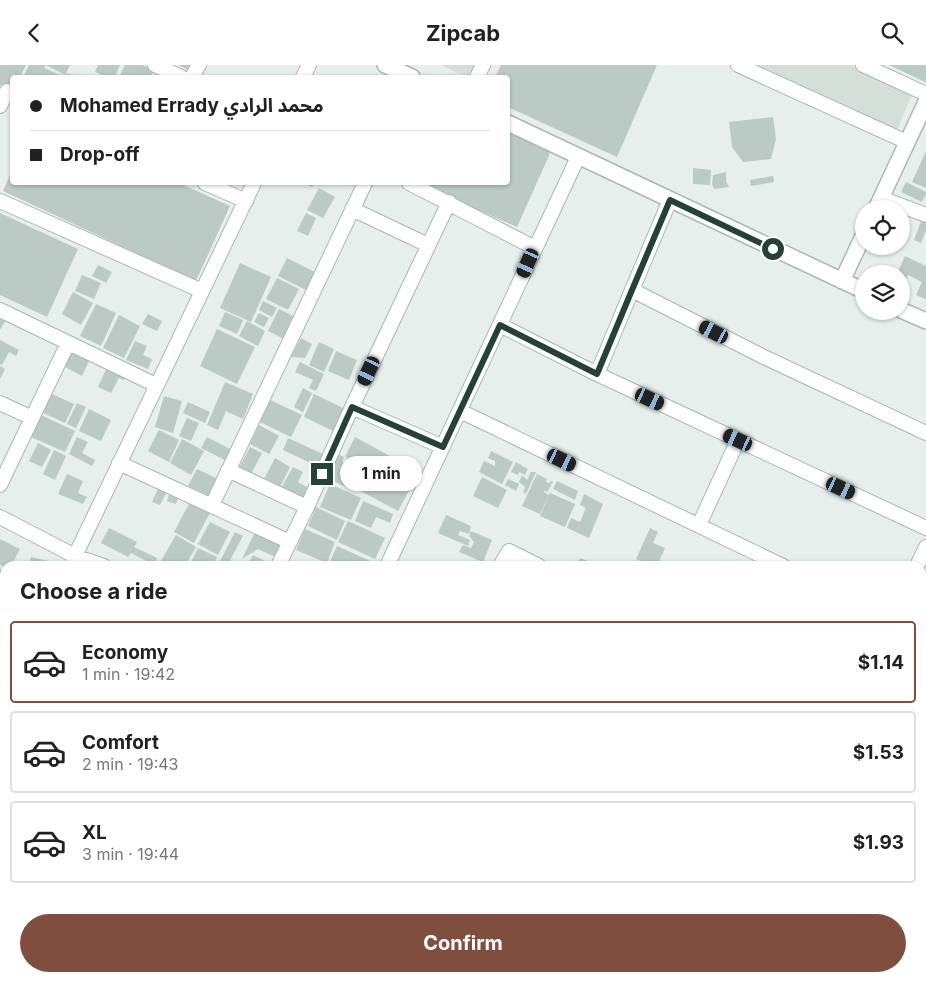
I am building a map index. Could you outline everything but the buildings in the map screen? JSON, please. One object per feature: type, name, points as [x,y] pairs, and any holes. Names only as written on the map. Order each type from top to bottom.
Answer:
[{"type":"street","points":[[155,65],[177,75]]},
{"type":"street","points":[[385,65],[408,75]]},
{"type":"street","points":[[738,65],[907,142]]},
{"type":"street","points":[[863,65],[926,93]]},
{"type":"street","points":[[0,106],[7,91]]},
{"type":"street","points":[[879,200],[926,102]]},
{"type":"street","points":[[510,124],[855,287]]},
{"type":"street","points":[[389,561],[578,157]]},
{"type":"street","points":[[210,185],[246,201]]},
{"type":"street","points":[[0,517],[74,561],[156,385],[253,185]]},
{"type":"street","points":[[212,505],[364,185]]},
{"type":"street","points":[[413,185],[535,247]]},
{"type":"street","points":[[597,374],[670,200]]},
{"type":"street","points":[[0,201],[202,291]]},
{"type":"street","points":[[280,561],[449,202]]},
{"type":"street","points":[[352,209],[428,245]]},
{"type":"street","points":[[910,211],[926,215]]},
{"type":"street","points":[[842,281],[855,253]]},
{"type":"street","points":[[632,290],[764,357],[926,433]]},
{"type":"street","points":[[0,310],[156,385]]},
{"type":"street","points":[[910,313],[926,321]]},
{"type":"street","points":[[500,325],[597,374],[926,527]]},
{"type":"street","points":[[0,485],[68,343]]},
{"type":"street","points":[[0,403],[32,418]]},
{"type":"street","points":[[352,407],[443,447]]},
{"type":"street","points":[[460,411],[774,561]]},
{"type":"street","points":[[700,525],[738,440]]},
{"type":"street","points":[[119,463],[290,542]]},
{"type":"street","points":[[228,470],[307,507]]},
{"type":"street","points":[[919,561],[926,547]]},
{"type":"street","points":[[503,561],[509,551],[529,561]]},
{"type":"shaded area","points":[[441,65],[478,65],[473,75],[462,75]]},
{"type":"shaded area","points":[[748,65],[851,65],[913,92],[897,130]]},
{"type":"route","points":[[322,474],[352,407],[443,447],[500,325],[597,374],[670,200],[773,249]]}]
